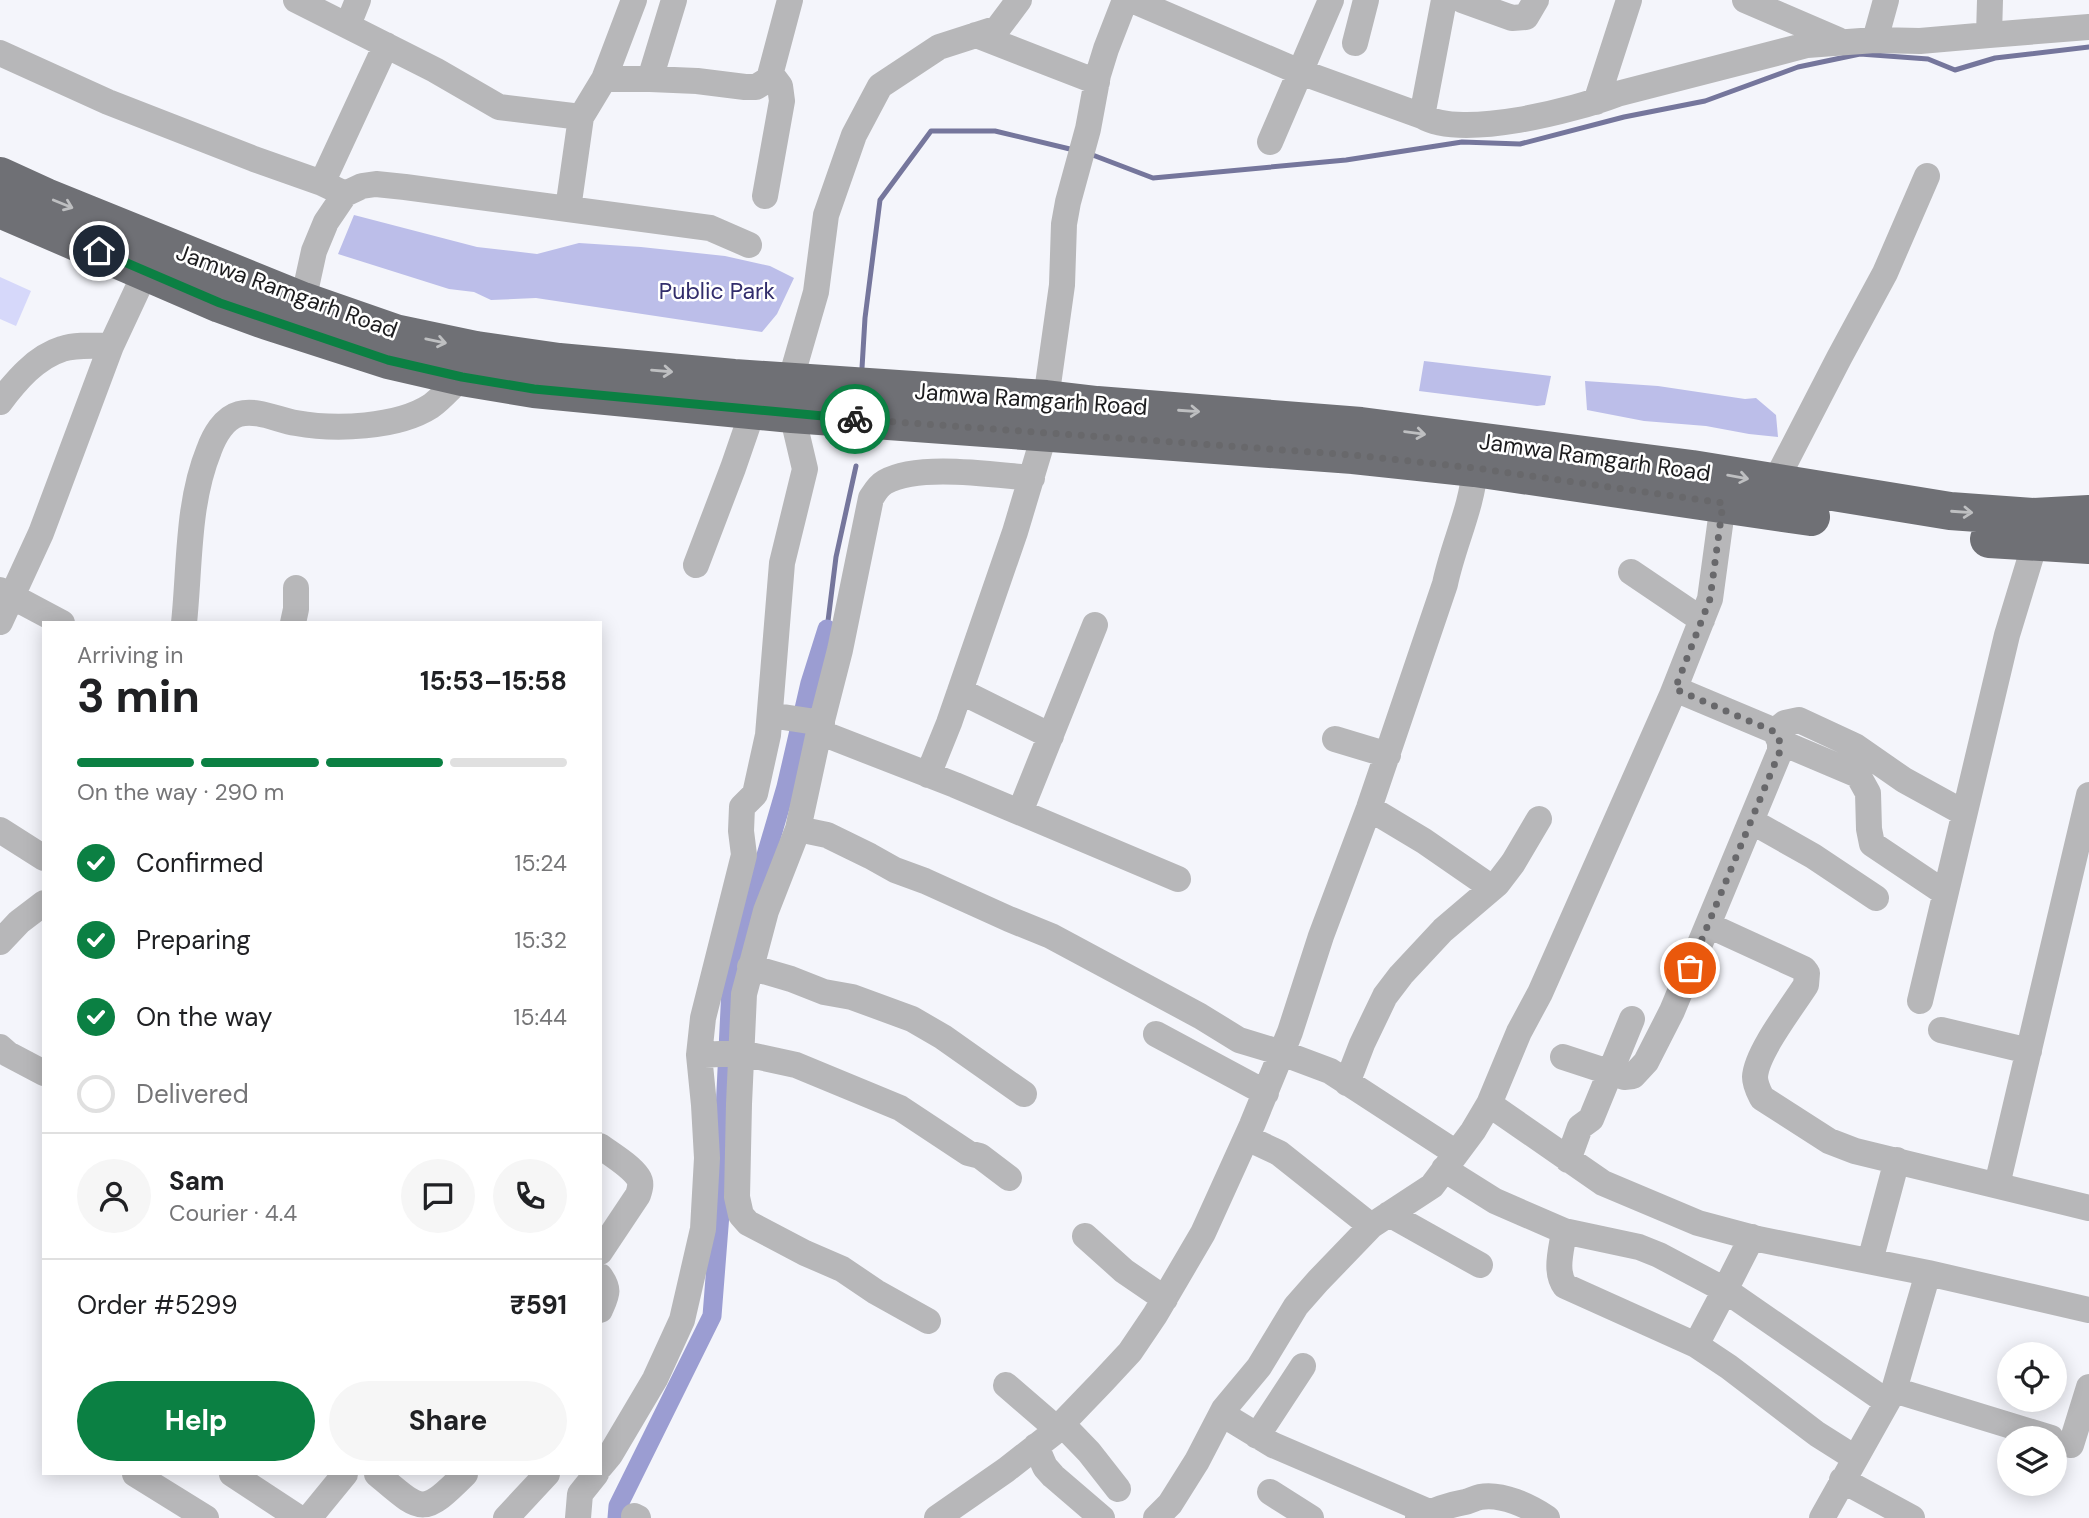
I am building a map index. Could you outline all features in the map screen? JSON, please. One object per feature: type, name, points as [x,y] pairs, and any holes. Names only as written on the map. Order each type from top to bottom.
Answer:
[{"type":"highway","name":"Jamwa Ramgarh Road","points":[[2,190],[311,315],[388,360],[462,377],[534,389],[753,410],[791,398]]},
{"type":"highway","name":"Jamwa Ramgarh Road","points":[[2,190],[146,271],[220,303],[311,315],[476,350],[791,398],[1046,415],[1362,426],[1692,469],[1950,511],[2034,517],[2089,514]]},
{"type":"highway","name":"Jamwa Ramgarh Road","points":[[1046,415],[1475,468],[1956,537],[2089,545]]},
{"type":"street","points":[[296,0],[386,45],[499,107],[581,117]]},
{"type":"street","points":[[348,25],[358,0]]},
{"type":"street","points":[[650,79],[674,0]]},
{"type":"street","points":[[604,79],[650,79],[756,87],[769,79],[771,74],[790,0]]},
{"type":"street","points":[[928,1321],[842,1269],[748,1223],[741,1215],[720,1053],[703,1018],[744,855],[742,807],[755,794],[779,716],[782,563],[805,469],[791,398],[816,292],[826,215],[854,135],[880,86],[939,47],[998,28],[1019,0]]},
{"type":"street","points":[[928,775],[960,691],[1032,478],[1046,415],[1062,285],[1064,224],[1068,202],[1106,49],[1125,0]]},
{"type":"street","points":[[1132,0],[1301,72],[1443,123],[1482,124],[1551,113],[1807,45],[1875,40],[1920,41],[2089,27]]},
{"type":"street","points":[[1270,142],[1331,0]]},
{"type":"street","points":[[1355,43],[1366,0]]},
{"type":"street","points":[[1422,116],[1444,0]]},
{"type":"street","points":[[1462,0],[1521,19],[1526,17],[1536,0]]},
{"type":"street","points":[[1596,102],[1629,0]]},
{"type":"street","points":[[1745,0],[1843,42]]},
{"type":"street","points":[[1875,40],[1886,0]]},
{"type":"street","points":[[1989,35],[1990,0]]},
{"type":"street","points":[[568,209],[581,117],[604,79],[626,3]]},
{"type":"street","points":[[976,35],[1097,82]]},
{"type":"street","points":[[322,183],[386,45]]},
{"type":"street","points":[[0,53],[108,102],[345,194]]},
{"type":"street","points":[[765,196],[782,101],[780,86],[771,74]]},
{"type":"street","points":[[1774,484],[1885,273],[1927,176]]},
{"type":"street","points":[[311,315],[314,251],[326,222],[345,194],[362,186],[376,184],[710,228],[749,244]]},
{"type":"street","points":[[0,622],[6,593],[41,533],[111,346],[146,271]]},
{"type":"street","points":[[0,402],[14,383],[43,357],[63,348],[111,346]]},
{"type":"street","points":[[184,621],[190,531],[199,485],[209,449],[224,423],[235,415],[249,412],[297,423],[336,426],[402,419],[431,406],[462,377]]},
{"type":"street","points":[[696,565],[753,410]]},
{"type":"street","points":[[937,1518],[1036,1446],[1059,1426],[1130,1352],[1165,1299],[1203,1233],[1247,1138],[1282,1053],[1321,936],[1388,755],[1445,584],[1473,488],[1475,468]]},
{"type":"street","points":[[602,1462],[610,1455],[655,1379],[682,1320],[703,1229],[707,1158],[705,1105],[720,1053],[744,994],[766,911],[798,829],[818,725],[843,638],[871,498],[885,482],[901,476],[933,472],[1032,478]]},
{"type":"street","points":[[1156,1518],[1170,1504],[1222,1414],[1259,1367],[1296,1306],[1318,1280],[1380,1220],[1432,1186],[1473,1131],[1489,1104],[1675,689],[1702,620],[1710,599],[1723,503]]},
{"type":"street","points":[[1920,1001],[2007,635],[2035,543]]},
{"type":"street","points":[[1631,572],[1702,620]]},
{"type":"street","points":[[293,621],[296,588]]},
{"type":"street","points":[[6,593],[58,621]]},
{"type":"street","points":[[1020,812],[1095,625]]},
{"type":"street","points":[[1675,689],[1858,775],[1868,793],[1868,829],[1872,844],[1945,893]]},
{"type":"street","points":[[960,691],[1051,736]]},
{"type":"street","points":[[779,716],[818,725],[928,775],[1178,879]]},
{"type":"street","points":[[1563,1057],[1624,1077],[1633,1076],[1646,1062],[1672,1011],[1780,751],[1778,737],[1785,723],[1800,720],[1855,746],[1904,780],[1964,813]]},
{"type":"street","points":[[1335,739],[1388,755]]},
{"type":"street","points":[[1997,1185],[2089,795]]},
{"type":"street","points":[[1369,808],[1424,841],[1492,888]]},
{"type":"street","points":[[1347,1083],[1373,1020],[1393,985],[1443,930],[1492,888],[1513,863],[1539,819]]},
{"type":"street","points":[[1751,821],[1813,856],[1876,898]]},
{"type":"street","points":[[798,829],[827,835],[895,870],[1051,936],[1200,1016],[1239,1040],[1330,1071],[1450,1161],[1495,1201],[1564,1231],[1639,1247],[1659,1255],[1725,1290],[1890,1396],[2000,1426]]},
{"type":"street","points":[[0,831],[42,857]]},
{"type":"street","points":[[0,942],[19,922],[42,905]]},
{"type":"street","points":[[1708,925],[1804,969],[1807,974],[1806,985],[1757,1066],[1756,1087],[1762,1098],[1829,1141],[1855,1151],[2089,1208]]},
{"type":"street","points":[[750,967],[824,992],[852,997],[912,1019],[943,1037],[1024,1094]]},
{"type":"street","points":[[1568,1160],[1580,1127],[1591,1119],[1632,1019]]},
{"type":"street","points":[[1941,1030],[2029,1051]]},
{"type":"street","points":[[1156,1034],[1266,1093]]},
{"type":"street","points":[[0,1047],[42,1072]]},
{"type":"street","points":[[720,1053],[796,1065],[900,1108],[968,1153],[980,1156],[1009,1178]]},
{"type":"street","points":[[1489,1104],[1603,1183],[1698,1223],[2089,1310]]},
{"type":"street","points":[[1247,1138],[1279,1153],[1380,1220],[1480,1265]]},
{"type":"street","points":[[602,1147],[639,1178],[640,1186],[638,1195],[602,1249]]},
{"type":"street","points":[[1870,1261],[1897,1160]]},
{"type":"street","points":[[1564,1231],[1559,1271],[1565,1286],[1696,1345],[1729,1367],[1816,1434],[1849,1469],[1912,1518]]},
{"type":"street","points":[[1085,1236],[1124,1271],[1165,1299]]},
{"type":"street","points":[[1696,1345],[1752,1237]]},
{"type":"street","points":[[1822,1518],[1890,1396],[1928,1273]]},
{"type":"street","points":[[602,1279],[607,1285],[607,1295],[602,1306]]},
{"type":"street","points":[[1257,1436],[1303,1366]]},
{"type":"street","points":[[1006,1384],[1090,1452],[1118,1489]]},
{"type":"street","points":[[2067,1442],[2089,1387]]},
{"type":"street","points":[[1222,1414],[1273,1445],[1424,1515],[1478,1497],[1495,1496],[1520,1504],[1547,1518]]},
{"type":"street","points":[[1036,1446],[1045,1467],[1053,1476],[1102,1518]]},
{"type":"street","points":[[137,1475],[201,1517]]},
{"type":"street","points":[[234,1475],[299,1518]]},
{"type":"street","points":[[309,1518],[344,1475]]},
{"type":"street","points":[[378,1475],[408,1500],[428,1505],[440,1499],[465,1475]]},
{"type":"street","points":[[506,1518],[546,1475]]},
{"type":"street","points":[[578,1518],[580,1494],[588,1475]]},
{"type":"street","points":[[1270,1492],[1311,1518]]},
{"type":"green space","name":"Public Park","points":[[354,215],[477,247],[537,254],[579,243],[641,247],[725,256],[770,266],[794,278],[777,314],[762,332],[536,298],[491,300],[474,292],[449,289],[338,254]]},
{"type":"green space","points":[[1424,361],[1551,376],[1545,405],[1419,391]]},
{"type":"green space","points":[[1585,381],[1658,386],[1745,399],[1756,398],[1776,415],[1778,437],[1706,426],[1644,421],[1587,410]]},
{"type":"building","points":[[0,277],[31,291],[16,326],[0,319]]},
{"type":"waterway","points":[[1090,154],[1153,178],[1346,160],[1462,142],[1520,144],[1624,117],[1705,101],[1798,67],[1860,54],[1928,59],[1955,70],[1995,58],[2089,47]]},
{"type":"waterway","points":[[862,368],[865,318],[880,200],[931,131],[995,131],[1074,150]]},
{"type":"waterway","points":[[827,629],[836,557],[856,466]]},
{"type":"waterway","points":[[617,1518],[618,1506],[712,1316],[731,988],[786,787],[810,683],[827,629]]},
{"type":"way so far","points":[[855,419],[1353,455],[1475,468],[1723,503],[1710,599],[1675,689],[1775,732],[1779,736],[1780,751],[1690,968]]},
{"type":"route","points":[[99,251],[267,321],[388,360],[462,377],[534,389],[855,419]]}]
